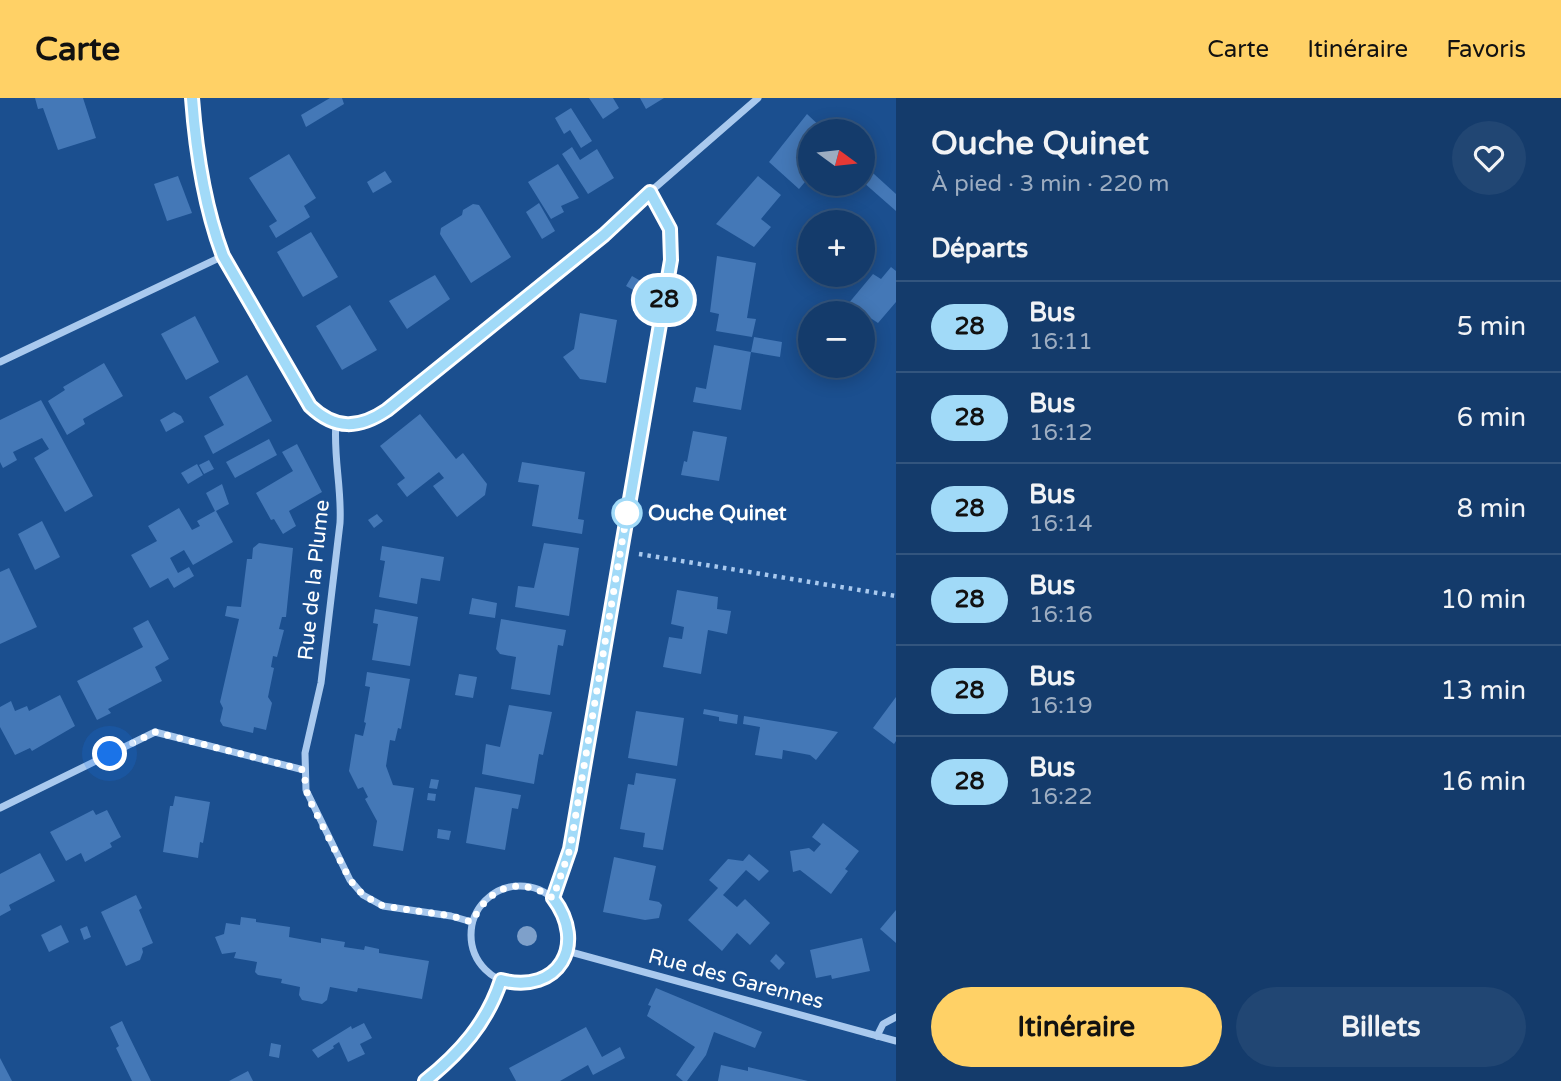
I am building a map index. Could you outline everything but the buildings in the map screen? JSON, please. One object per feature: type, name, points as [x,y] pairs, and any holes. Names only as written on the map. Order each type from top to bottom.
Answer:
[{"type":"street","points":[[192,98],[196,147],[215,234],[223,256],[310,406],[327,419],[359,424],[387,410],[604,235],[758,98]]},
{"type":"street","points":[[553,898],[570,849],[671,260],[670,229],[650,192]]},
{"type":"street","points":[[0,362],[223,256]]},
{"type":"street","name":"Rue de la Plume","points":[[336,422],[334,443],[341,497],[341,523],[321,683],[305,753],[306,790],[350,880],[363,895],[383,906],[452,916],[472,922]]},
{"type":"street","points":[[0,808],[155,732],[304,770]]},
{"type":"street","points":[[522,885],[539,889],[553,898],[565,913],[570,932],[567,951],[560,965],[533,983],[516,984],[501,980],[484,968],[473,950],[472,922],[491,895],[506,887],[522,885]]},
{"type":"street","name":"Rue des Garennes","points":[[567,951],[896,1041]]},
{"type":"street","points":[[425,1081],[467,1042],[482,1023],[501,980]]},
{"type":"street","points":[[877,1036],[883,1024],[896,1017]]},
{"type":"path","points":[[621,551],[896,596]]},
{"type":"bus line","name":"28","points":[[192,98],[196,147],[215,234],[223,256],[310,406],[318,414],[336,422],[359,424],[387,410],[604,235],[650,192],[670,229],[671,260],[570,849],[553,898],[565,913],[570,932],[567,951],[560,965],[548,976],[533,983],[516,984],[501,980],[482,1023],[445,1065],[425,1081]]},
{"type":"place","name":"Ouche Quinet","points":[[627,513]]},
{"type":"route","points":[[110,754],[155,732],[304,770],[306,790],[311,803],[350,880],[363,895],[383,906],[452,916],[472,922],[491,895],[506,887],[522,885],[539,889],[553,898],[570,849],[627,513]]}]
